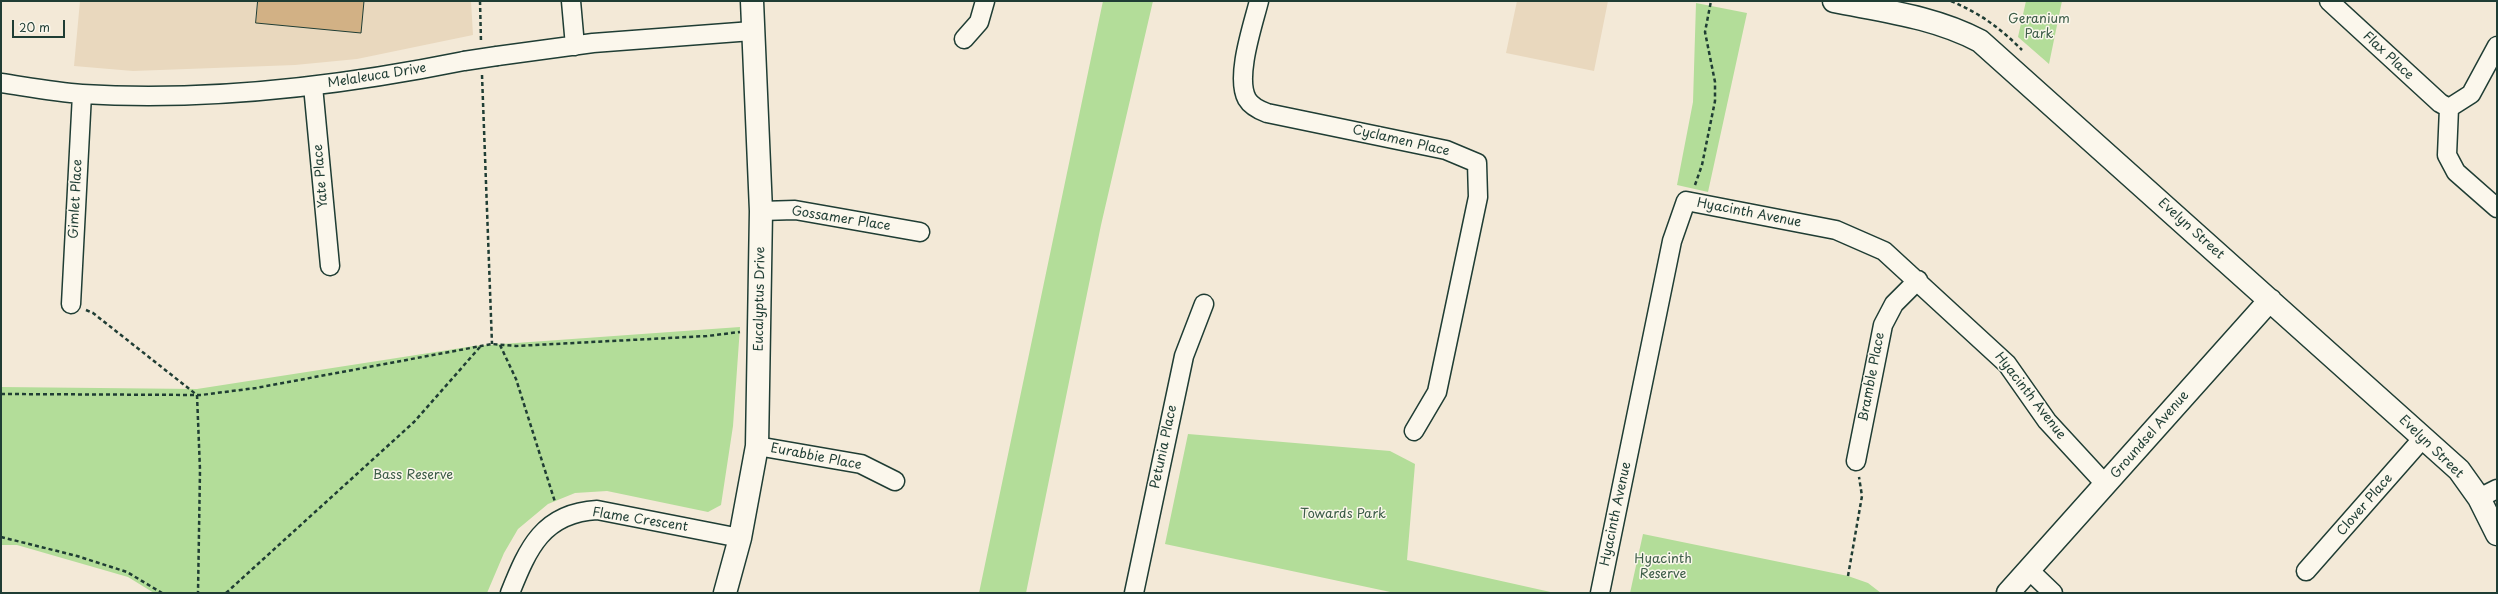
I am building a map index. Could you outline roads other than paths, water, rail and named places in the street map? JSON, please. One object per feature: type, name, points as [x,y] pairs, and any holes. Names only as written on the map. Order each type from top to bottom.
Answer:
[{"type":"street","points":[[571,1],[575,46]]},
{"type":"street","name":"Eucalyptus Drive","points":[[725,593],[740,538],[757,446],[761,211],[752,31],[752,1]]},
{"type":"street","points":[[964,40],[979,22],[985,1]]},
{"type":"street","name":"Cyclamen Place","points":[[1259,1],[1243,72],[1242,88],[1247,100],[1255,108],[1267,113],[1446,150],[1477,163],[1478,197],[1437,392],[1414,431]]},
{"type":"street","name":"Evelyn Street","points":[[1834,1],[1930,20],[1955,28],[1980,41],[2423,438],[2488,493],[2497,534]]},
{"type":"street","name":"Flax Place","points":[[2329,1],[2440,103],[2449,108]]},
{"type":"street","name":"Melaleuca Drive","points":[[1,83],[82,94],[182,95],[313,86],[464,61],[489,52],[752,31]]},
{"type":"street","points":[[2497,46],[2471,94],[2449,108],[2447,155],[2456,172],[2497,208]]},
{"type":"street","name":"Yate Place","points":[[313,86],[330,266]]},
{"type":"street","name":"Gimlet Place","points":[[71,304],[82,94]]},
{"type":"street","name":"Hyacinth Avenue","points":[[1600,593],[1672,241],[1686,202],[1836,230],[1884,251],[1918,280],[2007,364],[2047,421],[2106,485]]},
{"type":"street","name":"Gossamer Place","points":[[761,211],[795,210],[920,232]]},
{"type":"street","name":"Bramble Place","points":[[1856,461],[1883,325],[1894,304],[1918,280]]},
{"type":"street","name":"Groundsel Avenue","points":[[2008,593],[2270,300]]},
{"type":"street","name":"Petunia Place","points":[[1134,593],[1184,356],[1204,304]]},
{"type":"street","name":"Clover Place","points":[[2306,571],[2423,438]]},
{"type":"street","name":"Eurabbie Place","points":[[757,446],[861,464],[895,481]]},
{"type":"street","name":"Flame Crescent","points":[[510,593],[523,561],[539,535],[559,519],[578,511],[597,510],[740,538]]},
{"type":"street","points":[[2029,570],[2053,593]]},
{"type":"park label","name":"Geranium Park","points":[[2039,26]]},
{"type":"park label","name":"Bass Reserve","points":[[413,475]]},
{"type":"park label","name":"Towards Park","points":[[1343,514]]},
{"type":"park label","name":"Hyacinth Reserve","points":[[1663,566]]}]
